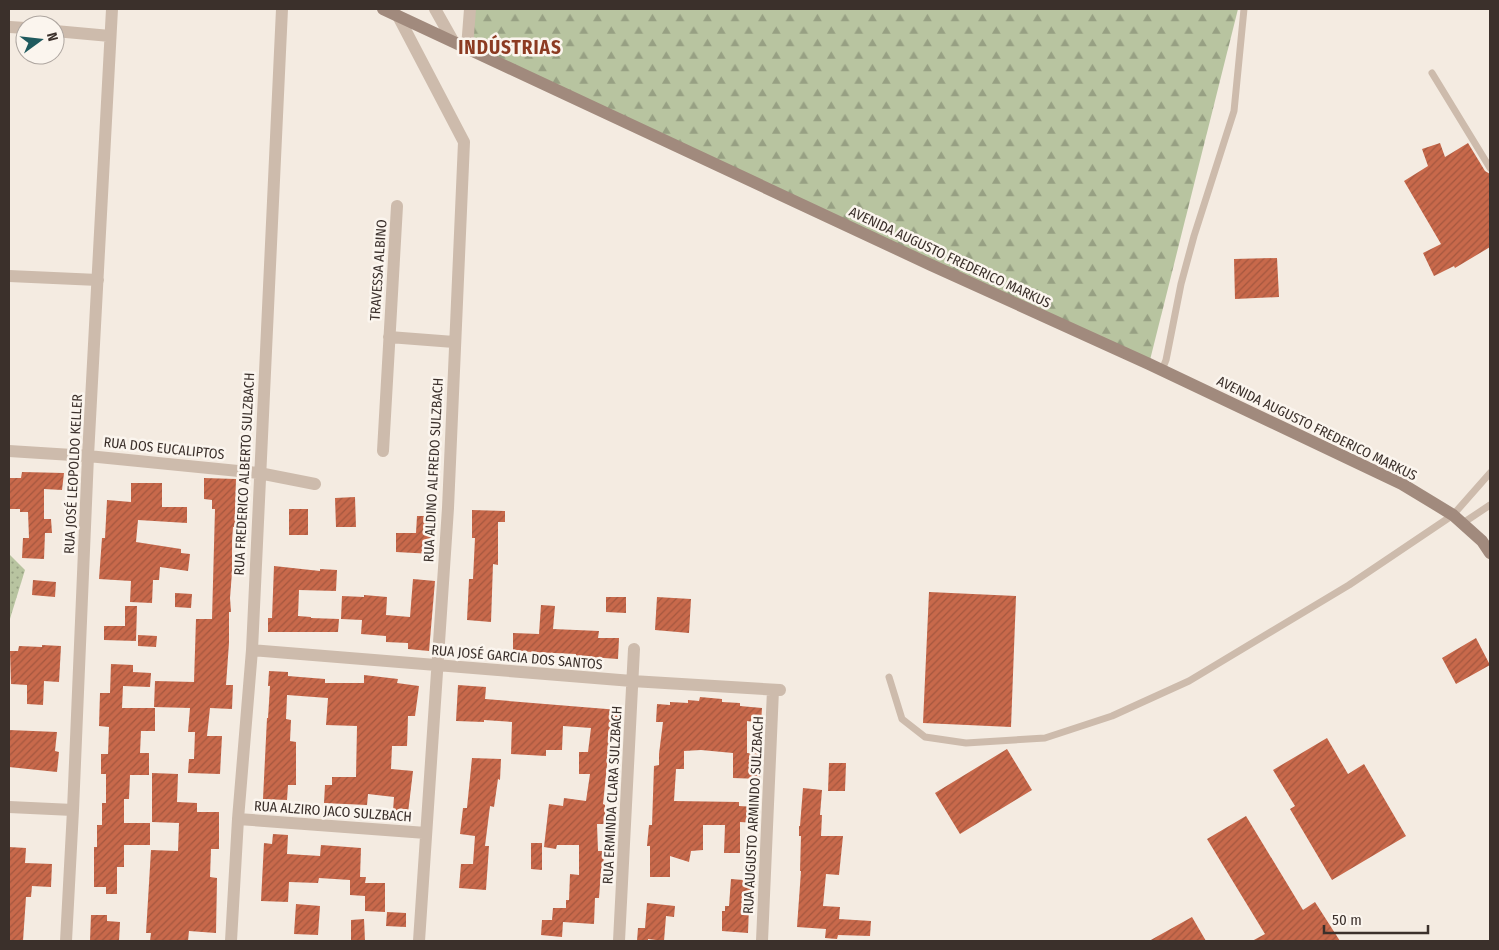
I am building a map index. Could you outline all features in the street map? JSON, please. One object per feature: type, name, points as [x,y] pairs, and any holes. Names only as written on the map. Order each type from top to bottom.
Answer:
[{"type":"street","name":"RUA JOSÉ LEOPOLDO KELLER","points":[[66,941],[88,456],[112,9]]},
{"type":"street","name":"RUA FREDERICO ALBERTO SULZBACH","points":[[231,941],[238,819],[252,650],[282,9]]},
{"type":"street","name":"AVENIDA AUGUSTO FREDERICO MARKUS","points":[[383,9],[931,265],[1162,370],[1402,484],[1458,519],[1482,541],[1490,553]]},
{"type":"street","points":[[435,9],[453,41]]},
{"type":"street","points":[[467,48],[470,9]]},
{"type":"street","name":"RUA ALDINO ALFREDO SULZBACH","points":[[398,16],[464,142],[448,508],[419,941]]},
{"type":"street","points":[[65,32],[110,36]]},
{"type":"street","name":"TRAVESSA ALBINO","points":[[383,451],[397,206]]},
{"type":"street","points":[[9,276],[98,280]]},
{"type":"street","name":"TRAVESSA ALBINO","points":[[389,337],[454,342]]},
{"type":"street","name":"RUA DOS EUCALIPTOS","points":[[9,451],[88,456],[259,472],[315,484]]},
{"type":"street","name":"RUA ERMINDA CLARA SULZBACH","points":[[619,941],[634,649]]},
{"type":"street","name":"RUA JOSÉ GARCIA DOS SANTOS","points":[[252,650],[632,681],[777,690]]},
{"type":"street","name":"RUA AUGUSTO ARMINDO SULZBACH","points":[[762,941],[777,690]]},
{"type":"street","points":[[9,807],[73,810]]},
{"type":"street","name":"RUA ALZIRO JACO SULZBACH","points":[[238,819],[426,833]]},
{"type":"lane","points":[[1162,370],[1166,360],[1181,284],[1194,236],[1234,112],[1244,9]]},
{"type":"lane","points":[[1432,72],[1490,168]]},
{"type":"lane","points":[[1458,519],[1490,473]]},
{"type":"lane","points":[[888,677],[902,718],[925,737],[966,743],[1045,738],[1112,716],[1189,681],[1458,519],[1490,505]]},
{"type":"green space","points":[[470,9],[1238,9],[1149,364],[467,48]]},
{"type":"green space","points":[[9,554],[25,570],[9,622]]},
{"type":"building","points":[[1440,143],[1445,157],[1468,143],[1485,171],[1490,174],[1490,247],[1455,268],[1454,266],[1434,276],[1423,253],[1441,244],[1404,181],[1428,166],[1422,149]]},
{"type":"building","points":[[1277,258],[1279,297],[1235,299],[1234,259]]},
{"type":"building","points":[[22,472],[64,473],[62,490],[44,489],[44,519],[51,519],[52,533],[45,533],[44,559],[22,558],[23,538],[29,538],[28,512],[20,512],[20,509],[9,509],[9,478],[21,478]]},
{"type":"building","points":[[204,478],[236,479],[235,510],[238,510],[237,527],[233,527],[232,541],[231,612],[229,612],[226,685],[233,685],[232,709],[210,708],[207,736],[222,736],[220,774],[188,773],[189,759],[194,759],[195,732],[188,732],[190,708],[154,707],[155,681],[194,682],[196,619],[212,619],[215,509],[212,509],[212,500],[204,499]]},
{"type":"building","points":[[131,483],[162,483],[162,507],[187,507],[187,523],[138,520],[136,542],[181,549],[181,553],[190,554],[188,571],[160,567],[159,580],[153,580],[152,603],[130,602],[131,581],[99,579],[102,538],[105,538],[107,500],[131,502]]},
{"type":"building","points":[[355,497],[356,527],[336,527],[335,498]]},
{"type":"building","points":[[289,509],[308,509],[308,535],[289,535]]},
{"type":"building","points":[[472,510],[505,511],[505,522],[498,522],[498,565],[493,564],[491,622],[467,620],[469,579],[473,579],[475,538],[472,538]]},
{"type":"building","points":[[417,516],[434,516],[433,554],[396,552],[396,533],[416,533]]},
{"type":"building","points":[[274,566],[320,571],[320,569],[337,570],[336,591],[299,590],[298,616],[339,619],[338,632],[268,632],[268,618],[272,618]]},
{"type":"building","points":[[413,579],[435,581],[429,651],[408,649],[408,643],[386,642],[386,636],[361,634],[362,620],[341,619],[342,596],[364,597],[364,595],[387,597],[386,615],[410,617]]},
{"type":"building","points":[[33,580],[56,582],[55,597],[32,595]]},
{"type":"building","points":[[929,592],[1016,596],[1011,727],[923,723]]},
{"type":"building","points":[[175,593],[192,594],[191,608],[175,607]]},
{"type":"building","points":[[606,597],[626,597],[626,613],[606,612]]},
{"type":"building","points":[[657,597],[691,599],[689,633],[655,630]]},
{"type":"building","points":[[541,605],[555,606],[553,629],[599,631],[598,638],[619,638],[618,659],[576,656],[576,654],[513,651],[513,633],[539,634]]},
{"type":"building","points":[[125,606],[137,606],[136,641],[104,640],[104,626],[125,626]]},
{"type":"building","points":[[138,635],[157,636],[156,647],[138,646]]},
{"type":"building","points":[[1476,638],[1490,665],[1456,684],[1442,658]]},
{"type":"building","points":[[42,645],[61,646],[59,682],[44,681],[43,705],[27,704],[27,685],[11,684],[10,651],[18,651],[19,646],[42,647]]},
{"type":"building","points":[[111,664],[133,665],[133,672],[151,673],[150,687],[123,686],[122,708],[155,708],[155,731],[141,731],[140,753],[149,753],[149,775],[130,775],[129,799],[124,799],[124,823],[150,823],[150,845],[124,845],[124,867],[117,867],[117,894],[106,894],[106,887],[94,887],[94,847],[97,847],[97,825],[102,825],[102,803],[106,803],[106,774],[101,774],[101,754],[108,754],[109,727],[99,726],[100,693],[110,693]]},
{"type":"building","points":[[269,671],[288,672],[288,676],[325,679],[325,683],[364,683],[364,675],[398,679],[397,683],[419,686],[415,716],[408,716],[407,746],[392,746],[391,769],[413,771],[408,813],[393,811],[394,797],[368,794],[367,805],[324,803],[325,785],[332,785],[332,777],[356,777],[357,726],[326,725],[328,698],[287,695],[286,719],[291,720],[290,741],[296,742],[296,785],[288,785],[287,800],[263,799],[270,686],[268,686]]},
{"type":"building","points":[[458,685],[486,687],[485,699],[619,710],[618,726],[611,726],[603,804],[605,805],[605,824],[597,824],[598,851],[604,851],[599,898],[595,898],[594,924],[563,922],[562,937],[541,935],[542,920],[552,920],[553,908],[566,908],[566,900],[569,900],[570,874],[579,875],[579,845],[557,845],[556,849],[544,847],[549,804],[563,806],[564,798],[586,801],[590,774],[579,774],[579,752],[588,752],[591,728],[563,726],[562,750],[546,750],[546,756],[511,754],[512,722],[456,721]]},
{"type":"building","points":[[700,697],[722,699],[722,702],[740,703],[740,706],[762,708],[761,723],[747,721],[747,753],[761,754],[760,779],[733,778],[733,753],[701,750],[684,751],[684,769],[676,769],[674,801],[739,802],[739,806],[757,807],[756,823],[740,822],[740,853],[724,853],[725,825],[703,825],[703,850],[691,851],[689,862],[670,856],[670,877],[650,877],[650,846],[647,846],[649,825],[652,825],[654,766],[659,765],[663,722],[656,722],[657,704],[670,705],[670,702],[688,703],[688,700],[699,701]]},
{"type":"building","points":[[9,730],[57,732],[55,751],[59,752],[57,772],[9,767]]},
{"type":"building","points":[[1327,738],[1348,774],[1364,764],[1406,836],[1332,880],[1290,809],[1295,806],[1273,770]]},
{"type":"building","points":[[1007,749],[1032,790],[960,834],[935,793]]},
{"type":"building","points":[[472,758],[501,759],[500,780],[498,779],[494,807],[490,806],[485,846],[489,846],[486,890],[459,888],[461,864],[473,864],[475,836],[460,834],[463,808],[467,808]]},
{"type":"building","points":[[829,763],[846,763],[845,791],[828,791]]},
{"type":"building","points":[[152,773],[178,774],[177,802],[197,803],[197,812],[219,812],[219,849],[211,849],[210,877],[217,878],[216,933],[189,931],[188,941],[150,941],[151,933],[146,933],[151,850],[178,851],[179,823],[152,822]]},
{"type":"building","points":[[803,788],[822,790],[821,836],[843,836],[839,875],[826,874],[823,906],[840,907],[839,919],[871,921],[870,936],[838,935],[837,939],[825,938],[826,929],[797,927],[801,871],[801,836],[799,836],[799,826]]},
{"type":"building","points":[[1246,816],[1303,910],[1315,902],[1340,941],[1252,941],[1265,934],[1207,839]]},
{"type":"building","points":[[273,834],[288,835],[287,854],[320,856],[321,845],[361,848],[360,877],[366,877],[365,883],[385,883],[385,912],[365,911],[365,896],[350,895],[350,880],[319,878],[318,883],[289,882],[288,902],[261,901],[264,843],[272,844]]},
{"type":"building","points":[[531,843],[542,843],[542,870],[531,869]]},
{"type":"building","points":[[9,847],[26,848],[25,863],[52,864],[51,887],[32,886],[31,897],[26,897],[23,941],[9,941]]},
{"type":"building","points":[[731,879],[756,881],[754,907],[749,906],[748,933],[722,931],[722,911],[725,911],[725,906],[729,906]]},
{"type":"building","points":[[647,903],[675,906],[674,917],[666,916],[664,941],[648,939],[648,941],[637,941],[638,928],[645,928]]},
{"type":"building","points":[[296,904],[320,906],[318,935],[294,934]]},
{"type":"building","points":[[387,912],[406,913],[406,927],[386,926]]},
{"type":"building","points":[[91,915],[107,915],[107,921],[120,922],[119,941],[90,941]]},
{"type":"building","points":[[1192,917],[1206,941],[1149,941]]},
{"type":"building","points":[[364,919],[365,941],[351,941],[351,920]]},
{"type":"district","name":"INDÚSTRIAS","points":[[510,47]]}]
